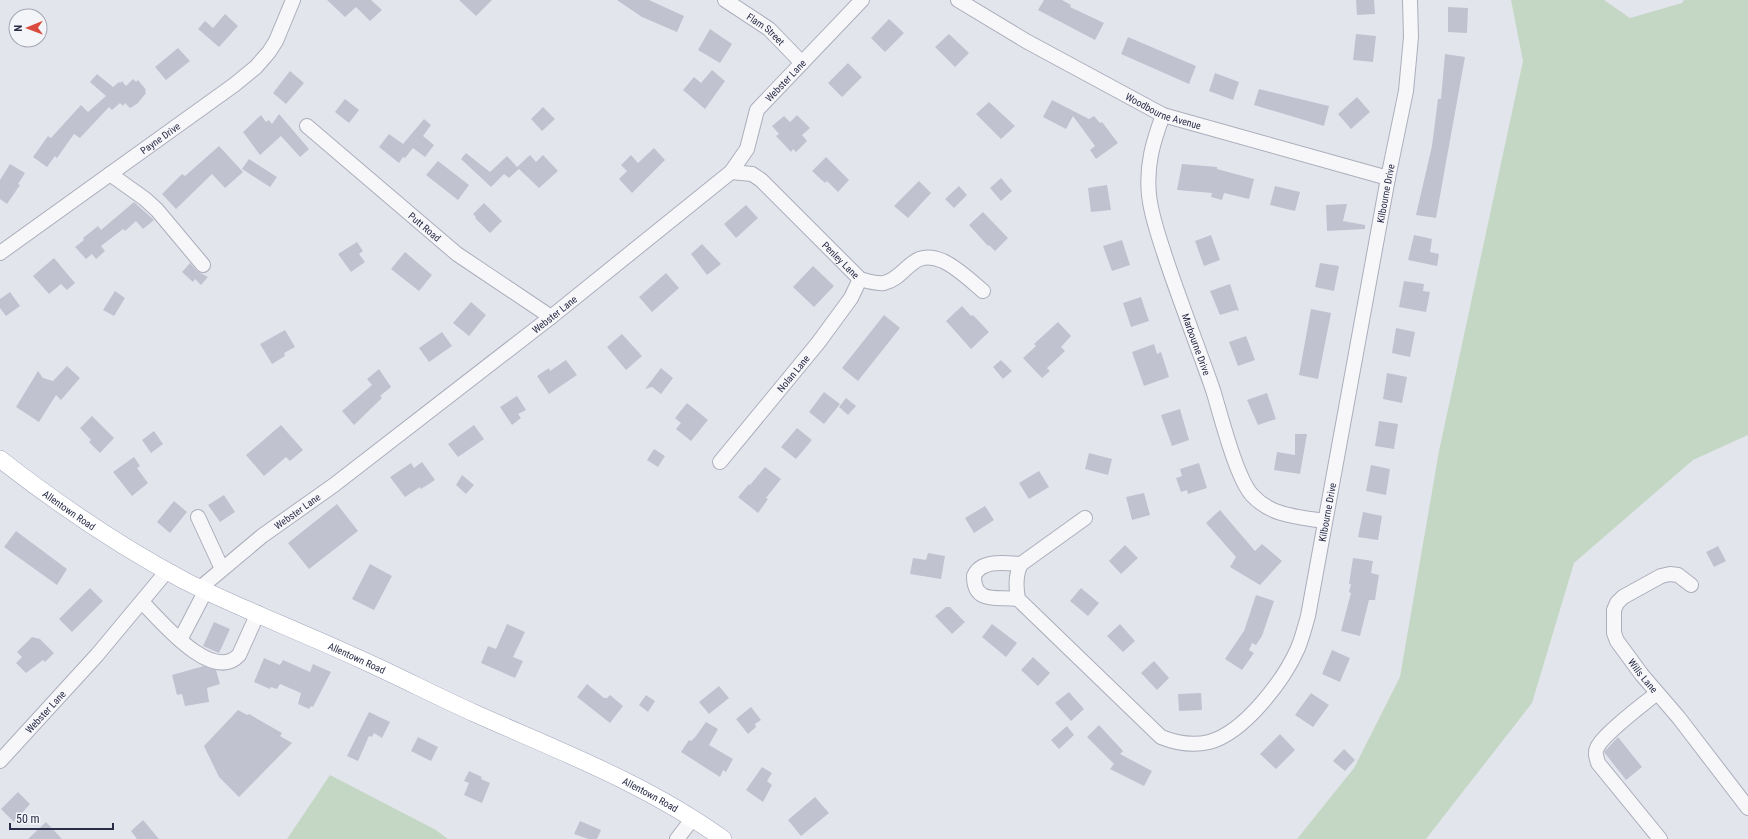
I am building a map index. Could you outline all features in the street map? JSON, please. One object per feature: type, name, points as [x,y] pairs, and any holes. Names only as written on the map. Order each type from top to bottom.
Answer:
[{"type":"main road","name":"Allentown Road","points":[[0,459],[86,523],[203,589],[363,660],[471,712],[617,776],[693,818],[723,839]]},
{"type":"street","name":"Payne Drive","points":[[0,253],[234,85],[256,67],[276,41],[293,0]]},
{"type":"street","name":"Flam Street","points":[[725,0],[769,29],[802,63]]},
{"type":"street","name":"Webster Lane","points":[[203,589],[222,569],[262,536],[334,484],[551,317],[731,172],[747,149],[757,110],[862,0]]},
{"type":"street","name":"Woodbourne Avenue","points":[[958,0],[1026,41],[1163,115],[1388,178]]},
{"type":"street","name":"Kilbourne Drive","points":[[1018,599],[1161,737],[1184,744],[1209,742],[1231,732],[1270,694],[1285,673],[1298,648],[1308,616],[1324,521],[1388,178],[1406,91],[1410,37],[1410,0]]},
{"type":"street","name":"Marbourne Drive","points":[[1163,115],[1152,145],[1149,161],[1148,189],[1151,210],[1175,288],[1206,371],[1238,468],[1245,485],[1268,509],[1286,515],[1324,521]]},
{"type":"street","name":"Putt Road","points":[[307,126],[457,254],[551,317]]},
{"type":"street","name":"Penley Lane","points":[[731,172],[752,174],[761,180],[860,279],[874,282],[887,282],[918,259],[934,258],[957,270],[983,291]]},
{"type":"street","points":[[110,174],[145,199],[157,210],[203,265]]},
{"type":"street","name":"Nolan Lane","points":[[720,462],[818,342],[850,298],[860,279]]},
{"type":"street","points":[[198,517],[222,569]]},
{"type":"street","points":[[1021,564],[992,564],[981,566],[974,576],[977,590],[982,595],[990,598],[1018,599],[1016,588],[1018,569],[1021,564],[1085,518]]},
{"type":"street","name":"Webster Lane","points":[[0,761],[142,602],[167,570]]},
{"type":"street","name":"Wills Lane","points":[[1691,585],[1678,575],[1661,576],[1623,597],[1617,603],[1614,610],[1613,624],[1617,641],[1748,808]]},
{"type":"street","points":[[180,640],[203,589]]},
{"type":"street","points":[[142,602],[194,652],[205,658],[228,663],[239,655],[258,613]]},
{"type":"street","points":[[1657,693],[1605,737],[1597,747],[1596,754],[1598,764],[1660,839]]},
{"type":"street","points":[[677,839],[693,818]]},
{"type":"green space","points":[[1511,0],[1604,0],[1630,18],[1682,3],[1684,0],[1748,0],[1748,435],[1693,460],[1574,563],[1532,703],[1426,839],[1297,839],[1354,768],[1400,677],[1439,451],[1523,61]]},
{"type":"green space","points":[[330,775],[436,830],[448,839],[287,839]]},
{"type":"building","points":[[327,0],[371,0],[382,10],[370,21],[356,7],[345,17]]},
{"type":"building","points":[[459,0],[492,0],[476,16]]},
{"type":"building","points":[[617,0],[649,0],[684,16],[677,32],[642,17]]},
{"type":"building","points":[[1044,0],[1062,0],[1071,5],[1070,7],[1104,23],[1095,40],[1038,10]]},
{"type":"building","points":[[1356,0],[1374,0],[1375,14],[1357,15]]},
{"type":"building","points":[[1448,7],[1468,8],[1467,33],[1448,32]]},
{"type":"building","points":[[225,14],[238,26],[219,47],[198,29],[205,21],[213,28]]},
{"type":"building","points":[[889,19],[904,33],[885,52],[871,38]]},
{"type":"building","points":[[710,29],[732,44],[720,63],[698,50]]},
{"type":"building","points":[[949,34],[969,53],[955,67],[935,47]]},
{"type":"building","points":[[1356,34],[1376,36],[1373,62],[1353,60]]},
{"type":"building","points":[[1128,37],[1196,66],[1189,84],[1121,54]]},
{"type":"building","points":[[178,48],[190,61],[166,80],[155,67]]},
{"type":"building","points":[[1445,54],[1465,57],[1436,218],[1416,215],[1432,146],[1438,99],[1441,99]]},
{"type":"building","points":[[848,63],[862,77],[842,97],[828,83]]},
{"type":"building","points":[[712,70],[725,81],[705,109],[683,90],[694,77],[701,83]]},
{"type":"building","points":[[290,71],[304,83],[286,104],[273,93]]},
{"type":"building","points":[[1215,73],[1239,82],[1233,100],[1209,91]]},
{"type":"building","points":[[97,74],[113,87],[122,81],[126,86],[133,79],[136,82],[138,80],[146,90],[146,93],[138,103],[130,108],[125,103],[123,106],[120,103],[112,110],[109,107],[80,138],[74,134],[57,158],[55,156],[47,167],[33,157],[48,136],[51,138],[81,105],[88,112],[106,96],[90,82]]},
{"type":"building","points":[[1259,89],[1329,106],[1324,126],[1254,105]]},
{"type":"building","points":[[1357,97],[1370,112],[1351,129],[1338,114]]},
{"type":"building","points":[[345,99],[359,110],[349,123],[335,112]]},
{"type":"building","points":[[1052,100],[1089,119],[1094,116],[1100,123],[1102,122],[1118,143],[1096,159],[1090,150],[1095,146],[1073,116],[1066,129],[1043,117]]},
{"type":"building","points":[[989,102],[1015,126],[1001,139],[976,114]]},
{"type":"building","points":[[543,107],[555,119],[542,131],[531,119]]},
{"type":"building","points":[[279,114],[309,149],[300,157],[281,136],[260,155],[243,132],[261,115],[266,122],[269,120],[272,124]]},
{"type":"building","points":[[797,115],[810,128],[802,135],[807,141],[796,152],[793,149],[791,152],[776,136],[779,134],[772,126],[784,116],[790,122]]},
{"type":"building","points":[[424,119],[431,125],[423,136],[434,145],[425,157],[413,148],[399,163],[379,147],[389,134],[403,144]]},
{"type":"building","points":[[219,146],[243,172],[225,188],[212,174],[176,209],[162,194],[182,174],[185,176]]},
{"type":"building","points":[[654,148],[665,160],[632,193],[619,179],[627,171],[621,165],[631,155],[638,163]]},
{"type":"building","points":[[466,153],[490,172],[507,156],[517,167],[530,155],[536,162],[543,155],[558,171],[539,188],[519,169],[509,178],[504,174],[491,187],[461,159]]},
{"type":"building","points":[[826,157],[849,180],[838,192],[827,181],[825,183],[812,171]]},
{"type":"building","points":[[249,159],[277,177],[270,187],[242,169]]},
{"type":"building","points":[[438,161],[469,185],[458,200],[426,175]]},
{"type":"building","points":[[10,164],[25,173],[18,184],[20,185],[7,204],[0,199],[0,180]]},
{"type":"building","points":[[1182,164],[1217,167],[1217,169],[1254,179],[1249,199],[1224,193],[1222,200],[1211,197],[1212,193],[1177,190]]},
{"type":"building","points":[[1001,178],[1012,191],[1001,201],[990,188]]},
{"type":"building","points":[[919,181],[931,193],[908,218],[894,206]]},
{"type":"building","points":[[1107,185],[1111,210],[1091,212],[1088,188]]},
{"type":"building","points":[[959,186],[967,195],[954,208],[945,199]]},
{"type":"building","points":[[1275,186],[1300,192],[1295,211],[1270,205]]},
{"type":"building","points":[[134,202],[154,220],[143,229],[136,221],[125,231],[123,229],[101,246],[105,251],[96,259],[92,254],[86,259],[75,247],[84,240],[83,238],[98,226],[101,230]]},
{"type":"building","points":[[484,203],[502,221],[490,233],[473,214]]},
{"type":"building","points":[[1347,204],[1343,221],[1365,225],[1365,229],[1327,231],[1326,205]]},
{"type":"building","points":[[746,205],[758,218],[736,238],[724,224]]},
{"type":"building","points":[[983,212],[1008,238],[995,251],[989,245],[988,246],[969,225]]},
{"type":"building","points":[[1211,235],[1220,260],[1204,266],[1195,241]]},
{"type":"building","points":[[1414,235],[1432,239],[1430,252],[1439,254],[1437,266],[1408,260]]},
{"type":"building","points":[[1122,240],[1130,265],[1112,271],[1103,246]]},
{"type":"building","points":[[357,242],[363,251],[359,254],[365,262],[351,272],[338,254]]},
{"type":"building","points":[[702,244],[721,264],[707,275],[691,254]]},
{"type":"building","points":[[405,252],[432,275],[419,291],[391,269]]},
{"type":"building","points":[[54,258],[75,283],[67,290],[61,284],[49,294],[33,276]]},
{"type":"building","points":[[190,263],[197,271],[208,277],[201,285],[195,279],[193,282],[182,272]]},
{"type":"building","points":[[1320,263],[1339,266],[1334,291],[1315,287]]},
{"type":"building","points":[[813,266],[834,286],[814,307],[793,287]]},
{"type":"building","points":[[666,273],[679,288],[652,312],[639,297]]},
{"type":"building","points":[[1404,281],[1424,284],[1423,291],[1430,292],[1426,312],[1399,307]]},
{"type":"building","points":[[1230,284],[1239,311],[1236,310],[1220,315],[1210,291]]},
{"type":"building","points":[[115,291],[125,298],[114,316],[103,310]]},
{"type":"building","points":[[10,292],[20,306],[6,316],[0,308],[0,299]]},
{"type":"building","points":[[1141,297],[1149,321],[1131,327],[1123,303]]},
{"type":"building","points":[[471,302],[486,315],[469,336],[453,323]]},
{"type":"building","points":[[962,306],[989,332],[971,349],[946,321]]},
{"type":"building","points":[[1311,309],[1331,313],[1318,379],[1299,375]]},
{"type":"building","points":[[884,315],[900,328],[858,381],[842,368]]},
{"type":"building","points":[[1058,322],[1071,336],[1061,347],[1065,351],[1047,368],[1050,371],[1042,378],[1023,358],[1036,346],[1034,344]]},
{"type":"building","points":[[1396,328],[1415,332],[1410,357],[1392,353]]},
{"type":"building","points":[[285,330],[295,347],[284,353],[285,356],[272,364],[260,344]]},
{"type":"building","points":[[442,332],[452,346],[429,362],[419,348]]},
{"type":"building","points":[[622,334],[642,356],[626,370],[607,347]]},
{"type":"building","points":[[1246,336],[1255,360],[1238,366],[1229,342]]},
{"type":"building","points":[[1154,344],[1157,354],[1161,352],[1169,377],[1144,386],[1132,352]]},
{"type":"building","points":[[566,360],[577,375],[549,394],[537,376],[549,368],[550,371]]},
{"type":"building","points":[[1001,360],[1012,371],[1003,379],[993,367]]},
{"type":"building","points":[[67,366],[80,378],[61,400],[56,395],[39,422],[16,407],[38,371],[43,378],[53,381]]},
{"type":"building","points":[[661,368],[673,378],[661,394],[652,387],[645,389]]},
{"type":"building","points":[[379,369],[391,387],[380,396],[382,398],[354,425],[342,411],[372,385],[367,379]]},
{"type":"building","points":[[1387,373],[1407,377],[1402,403],[1383,399]]},
{"type":"building","points":[[824,392],[840,404],[824,424],[809,412]]},
{"type":"building","points":[[1267,393],[1276,419],[1258,425],[1247,400]]},
{"type":"building","points":[[517,396],[526,410],[518,414],[521,418],[512,425],[500,407]]},
{"type":"building","points":[[846,398],[856,406],[848,415],[839,407]]},
{"type":"building","points":[[687,403],[708,420],[691,441],[676,429],[681,423],[675,418]]},
{"type":"building","points":[[1180,409],[1189,440],[1172,446],[1161,415]]},
{"type":"building","points":[[92,416],[114,438],[100,453],[89,442],[91,440],[80,428]]},
{"type":"building","points":[[1379,421],[1398,424],[1394,449],[1375,446]]},
{"type":"building","points":[[281,425],[303,450],[290,461],[286,457],[264,476],[246,455]]},
{"type":"building","points":[[474,425],[484,439],[458,457],[448,444]]},
{"type":"building","points":[[797,428],[812,440],[796,459],[781,447]]},
{"type":"building","points":[[154,431],[163,444],[151,453],[142,440]]},
{"type":"building","points":[[1295,434],[1307,434],[1300,474],[1274,470],[1277,452],[1295,455]]},
{"type":"building","points":[[654,449],[665,456],[658,467],[647,460]]},
{"type":"building","points":[[1089,453],[1112,459],[1108,475],[1085,469]]},
{"type":"building","points":[[134,457],[140,466],[137,468],[148,483],[132,496],[113,472]]},
{"type":"building","points":[[422,462],[435,480],[421,489],[420,487],[405,497],[390,477],[411,463],[414,468]]},
{"type":"building","points":[[1199,463],[1207,488],[1188,494],[1187,490],[1181,492],[1176,478],[1182,476],[1180,469]]},
{"type":"building","points":[[1371,465],[1390,469],[1386,495],[1366,491]]},
{"type":"building","points":[[765,467],[781,479],[766,498],[768,499],[758,513],[738,497]]},
{"type":"building","points":[[1039,471],[1049,487],[1029,499],[1019,483]]},
{"type":"building","points":[[462,475],[474,485],[466,494],[456,485]]},
{"type":"building","points":[[1144,493],[1150,515],[1132,520],[1126,497]]},
{"type":"building","points":[[224,495],[235,512],[220,522],[208,505]]},
{"type":"building","points":[[174,501],[187,512],[170,533],[157,522]]},
{"type":"building","points":[[337,504],[358,531],[309,569],[288,543]]},
{"type":"building","points":[[985,506],[994,520],[974,533],[965,518]]},
{"type":"building","points":[[1220,510],[1255,551],[1262,544],[1282,561],[1260,585],[1230,567],[1236,557],[1206,523]]},
{"type":"building","points":[[1363,512],[1382,516],[1378,540],[1358,537]]},
{"type":"building","points":[[16,531],[67,569],[57,585],[4,547]]},
{"type":"building","points":[[1125,545],[1138,558],[1121,574],[1109,561]]},
{"type":"building","points":[[1718,546],[1726,561],[1714,567],[1706,552]]},
{"type":"building","points":[[928,553],[945,556],[941,579],[910,574],[913,558],[926,560]]},
{"type":"building","points":[[1353,558],[1373,561],[1371,573],[1379,575],[1375,600],[1369,600],[1360,636],[1341,631],[1351,593],[1349,592],[1351,584],[1349,584]]},
{"type":"building","points":[[370,564],[392,576],[374,610],[352,599]]},
{"type":"building","points":[[90,588],[103,601],[72,632],[59,619]]},
{"type":"building","points":[[1081,588],[1099,603],[1088,616],[1070,601]]},
{"type":"building","points":[[1256,595],[1274,601],[1262,636],[1256,645],[1252,643],[1249,650],[1254,653],[1242,670],[1225,659],[1244,631]]},
{"type":"building","points":[[946,607],[950,607],[965,622],[952,634],[935,616]]},
{"type":"building","points":[[214,622],[230,629],[219,653],[203,646]]},
{"type":"building","points":[[507,624],[525,632],[513,657],[523,661],[515,678],[481,663],[488,646],[496,649]]},
{"type":"building","points":[[992,624],[1017,643],[1006,657],[982,637]]},
{"type":"building","points":[[1120,624],[1135,641],[1123,652],[1107,636]]},
{"type":"building","points":[[32,637],[40,639],[54,653],[45,662],[43,660],[26,673],[16,663],[22,657],[17,652]]},
{"type":"building","points":[[1332,650],[1350,658],[1340,682],[1322,674]]},
{"type":"building","points":[[1033,657],[1050,673],[1038,686],[1021,670]]},
{"type":"building","points":[[264,658],[280,665],[283,660],[310,672],[313,664],[331,672],[313,707],[311,706],[309,709],[298,704],[301,693],[280,684],[277,689],[271,687],[270,689],[254,682]]},
{"type":"building","points":[[1154,661],[1169,678],[1157,690],[1141,673]]},
{"type":"building","points":[[204,666],[216,670],[220,684],[207,688],[209,702],[185,706],[182,694],[177,695],[172,675]]},
{"type":"building","points":[[587,684],[604,698],[607,698],[610,695],[623,706],[610,723],[577,697]]},
{"type":"building","points":[[719,686],[729,698],[709,714],[699,702]]},
{"type":"building","points":[[1069,692],[1084,709],[1071,721],[1055,703]]},
{"type":"building","points":[[1201,693],[1202,710],[1179,711],[1178,694]]},
{"type":"building","points":[[1311,693],[1329,705],[1313,727],[1295,715]]},
{"type":"building","points":[[646,695],[655,701],[648,712],[639,705]]},
{"type":"building","points":[[751,707],[761,720],[755,724],[756,727],[748,734],[736,719]]},
{"type":"building","points":[[238,710],[247,715],[249,714],[282,733],[280,736],[292,743],[239,797],[219,777],[204,746]]},
{"type":"building","points":[[369,712],[390,722],[382,738],[374,733],[372,737],[369,736],[358,761],[347,756]]},
{"type":"building","points":[[706,722],[718,729],[709,745],[733,759],[726,772],[723,770],[720,777],[681,752],[689,740],[691,741],[696,736]]},
{"type":"building","points":[[1099,725],[1123,751],[1120,754],[1152,771],[1144,786],[1110,769],[1114,764],[1087,737]]},
{"type":"building","points":[[1067,726],[1074,735],[1059,749],[1051,740]]},
{"type":"building","points":[[1280,734],[1295,750],[1276,769],[1260,754]]},
{"type":"building","points":[[418,737],[438,747],[431,761],[411,751]]},
{"type":"building","points":[[1618,737],[1642,767],[1626,780],[1604,752]]},
{"type":"building","points":[[1344,749],[1355,760],[1345,771],[1333,761]]},
{"type":"building","points":[[762,767],[772,773],[767,781],[772,785],[763,802],[746,790]]},
{"type":"building","points":[[469,771],[482,777],[481,779],[490,783],[482,803],[464,795],[469,783],[464,781]]},
{"type":"building","points":[[18,792],[30,804],[14,822],[1,809]]},
{"type":"building","points":[[815,797],[829,813],[801,836],[788,820]]},
{"type":"building","points":[[143,820],[159,839],[137,839],[131,831]]},
{"type":"building","points":[[580,821],[601,830],[597,839],[588,839],[574,834]]},
{"type":"building","points":[[46,822],[62,839],[28,839]]}]
